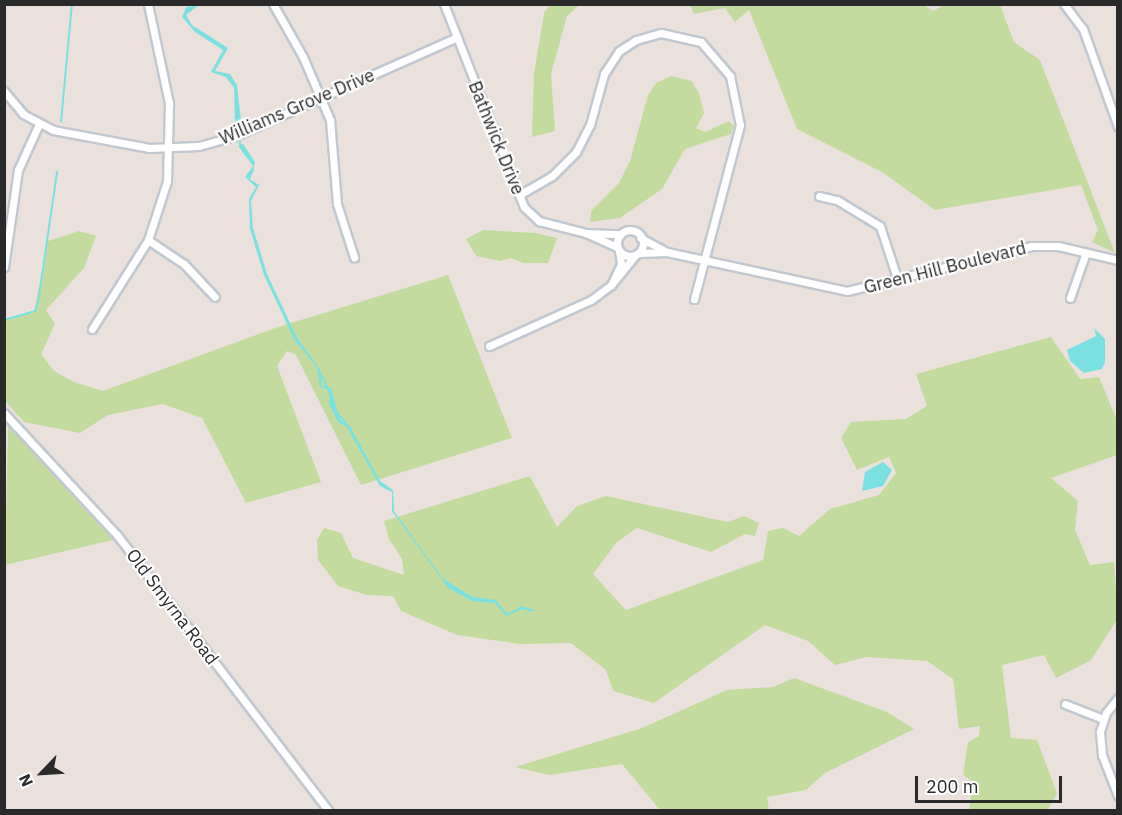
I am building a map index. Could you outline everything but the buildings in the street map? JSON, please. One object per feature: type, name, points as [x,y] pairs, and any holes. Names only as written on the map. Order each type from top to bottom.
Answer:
[{"type":"street","points":[[92,328],[148,240],[165,190],[171,149],[170,103],[148,4]]},
{"type":"street","points":[[273,4],[321,97],[333,132],[337,204],[354,257]]},
{"type":"street","name":"Bathwick Drive","points":[[444,4],[519,195],[536,220],[586,233],[618,249]]},
{"type":"street","points":[[1064,4],[1083,29],[1118,127]]},
{"type":"street","points":[[519,195],[552,176],[576,152],[590,125],[603,74],[620,51],[656,34],[690,37],[711,50],[726,68],[740,118],[732,168],[703,260],[694,299]]},
{"type":"street","name":"Williams Grove Drive","points":[[39,124],[171,149],[235,136],[457,37]]},
{"type":"street","points":[[4,92],[39,124],[19,166],[8,218],[4,267]]},
{"type":"street","points":[[819,196],[837,200],[882,228],[897,281]]},
{"type":"street","points":[[489,346],[557,315],[611,285],[642,247],[640,236],[633,231],[622,233],[618,249],[621,264],[611,285]]},
{"type":"street","name":"Bathwick Drive","points":[[586,233],[622,233]]},
{"type":"street","name":"Green Hill Boulevard","points":[[640,236],[667,252]]},
{"type":"street","points":[[148,240],[184,264],[215,297]]},
{"type":"street","name":"Green Hill Boulevard","points":[[636,255],[667,252],[834,290],[897,281],[1031,246],[1058,246],[1085,255],[1118,260]]},
{"type":"street","points":[[618,249],[636,255]]},
{"type":"street","points":[[1070,298],[1085,255]]},
{"type":"street","points":[[557,315],[560,323]]},
{"type":"street","name":"Old Smyrna Road","points":[[4,413],[117,535],[328,810]]},
{"type":"street","points":[[1118,698],[1103,719],[1100,748],[1118,796]]},
{"type":"street","points":[[1065,704],[1103,719]]},
{"type":"green space","points":[[550,5],[579,5],[567,16],[551,74],[555,131],[532,137],[534,73],[544,13]]},
{"type":"green space","points":[[690,5],[924,5],[933,11],[944,5],[1000,5],[1014,42],[1040,60],[1115,253],[1092,242],[1098,230],[1081,185],[935,210],[882,172],[797,129],[749,10],[735,22],[725,8],[694,14]]},
{"type":"green space","points":[[671,76],[692,81],[699,94],[704,113],[696,128],[705,132],[729,121],[734,126],[731,134],[685,149],[662,189],[620,218],[590,222],[591,211],[619,183],[630,161],[648,95],[656,83]]},
{"type":"green space","points":[[483,230],[535,233],[557,238],[548,263],[523,263],[511,258],[500,261],[476,256],[466,239]]},
{"type":"green space","points":[[79,231],[96,236],[84,268],[46,310],[55,324],[41,354],[54,371],[74,382],[103,391],[278,327],[448,275],[512,438],[361,485],[296,355],[287,351],[277,366],[321,482],[246,503],[202,418],[163,404],[108,415],[80,433],[24,422],[5,401],[4,319],[34,312],[48,241]]},
{"type":"green space","points":[[1051,337],[1080,379],[1099,377],[1117,420],[1117,455],[1051,478],[1078,501],[1075,530],[1090,565],[1114,562],[1118,618],[1091,660],[1056,678],[1044,655],[1002,665],[1011,738],[1037,740],[1057,793],[1048,810],[969,810],[973,782],[963,775],[968,742],[979,736],[980,726],[959,729],[953,679],[927,661],[866,657],[835,665],[808,641],[765,625],[654,703],[613,691],[606,670],[571,643],[520,644],[457,635],[401,611],[393,596],[367,595],[338,586],[318,560],[317,540],[324,528],[341,533],[353,558],[404,575],[402,559],[389,539],[384,521],[530,476],[557,527],[577,506],[606,496],[728,522],[744,516],[759,523],[755,536],[745,534],[711,552],[637,528],[617,542],[593,574],[626,610],[763,560],[768,531],[783,528],[799,536],[830,509],[879,495],[896,473],[889,457],[857,470],[841,438],[851,422],[906,419],[927,406],[916,374]]},
{"type":"green space","points":[[8,426],[113,540],[5,565]]},
{"type":"green space","points":[[794,678],[887,712],[914,729],[825,773],[806,790],[767,797],[769,810],[660,810],[622,764],[549,775],[515,767],[642,728],[727,690],[773,687]]},
{"type":"water","points":[[199,5],[186,15],[192,25],[228,48],[215,71],[230,74],[237,85],[241,121],[235,124],[234,88],[226,77],[211,72],[223,50],[195,32],[182,17],[186,7]]},
{"type":"water","points":[[243,144],[255,162],[248,178],[259,185],[251,201],[253,228],[267,274],[297,338],[320,369],[322,386],[331,388],[340,420],[350,426],[380,481],[393,490],[394,511],[442,578],[472,597],[496,600],[507,614],[522,606],[534,610],[532,612],[522,609],[506,616],[495,603],[472,601],[448,588],[392,511],[392,492],[380,486],[347,427],[338,422],[329,404],[330,390],[320,387],[317,367],[295,341],[264,275],[250,229],[249,199],[256,187],[245,177],[253,166],[238,146]]},
{"type":"water","points":[[1094,328],[1105,339],[1105,362],[1102,369],[1084,373],[1070,361],[1067,350],[1096,336]]},
{"type":"water","points":[[883,462],[892,470],[883,486],[862,491],[865,472]]},
{"type":"waterway","points":[[61,122],[72,4]]},
{"type":"waterway","points":[[238,121],[239,131]]},
{"type":"waterway","points":[[239,136],[241,146]]},
{"type":"waterway","points":[[249,179],[253,170]]},
{"type":"waterway","points":[[4,320],[35,311],[38,303],[57,172]]},
{"type":"waterway","points":[[320,372],[331,395]]},
{"type":"waterway","points":[[336,411],[346,423]]},
{"type":"waterway","points":[[353,435],[361,449]]}]
